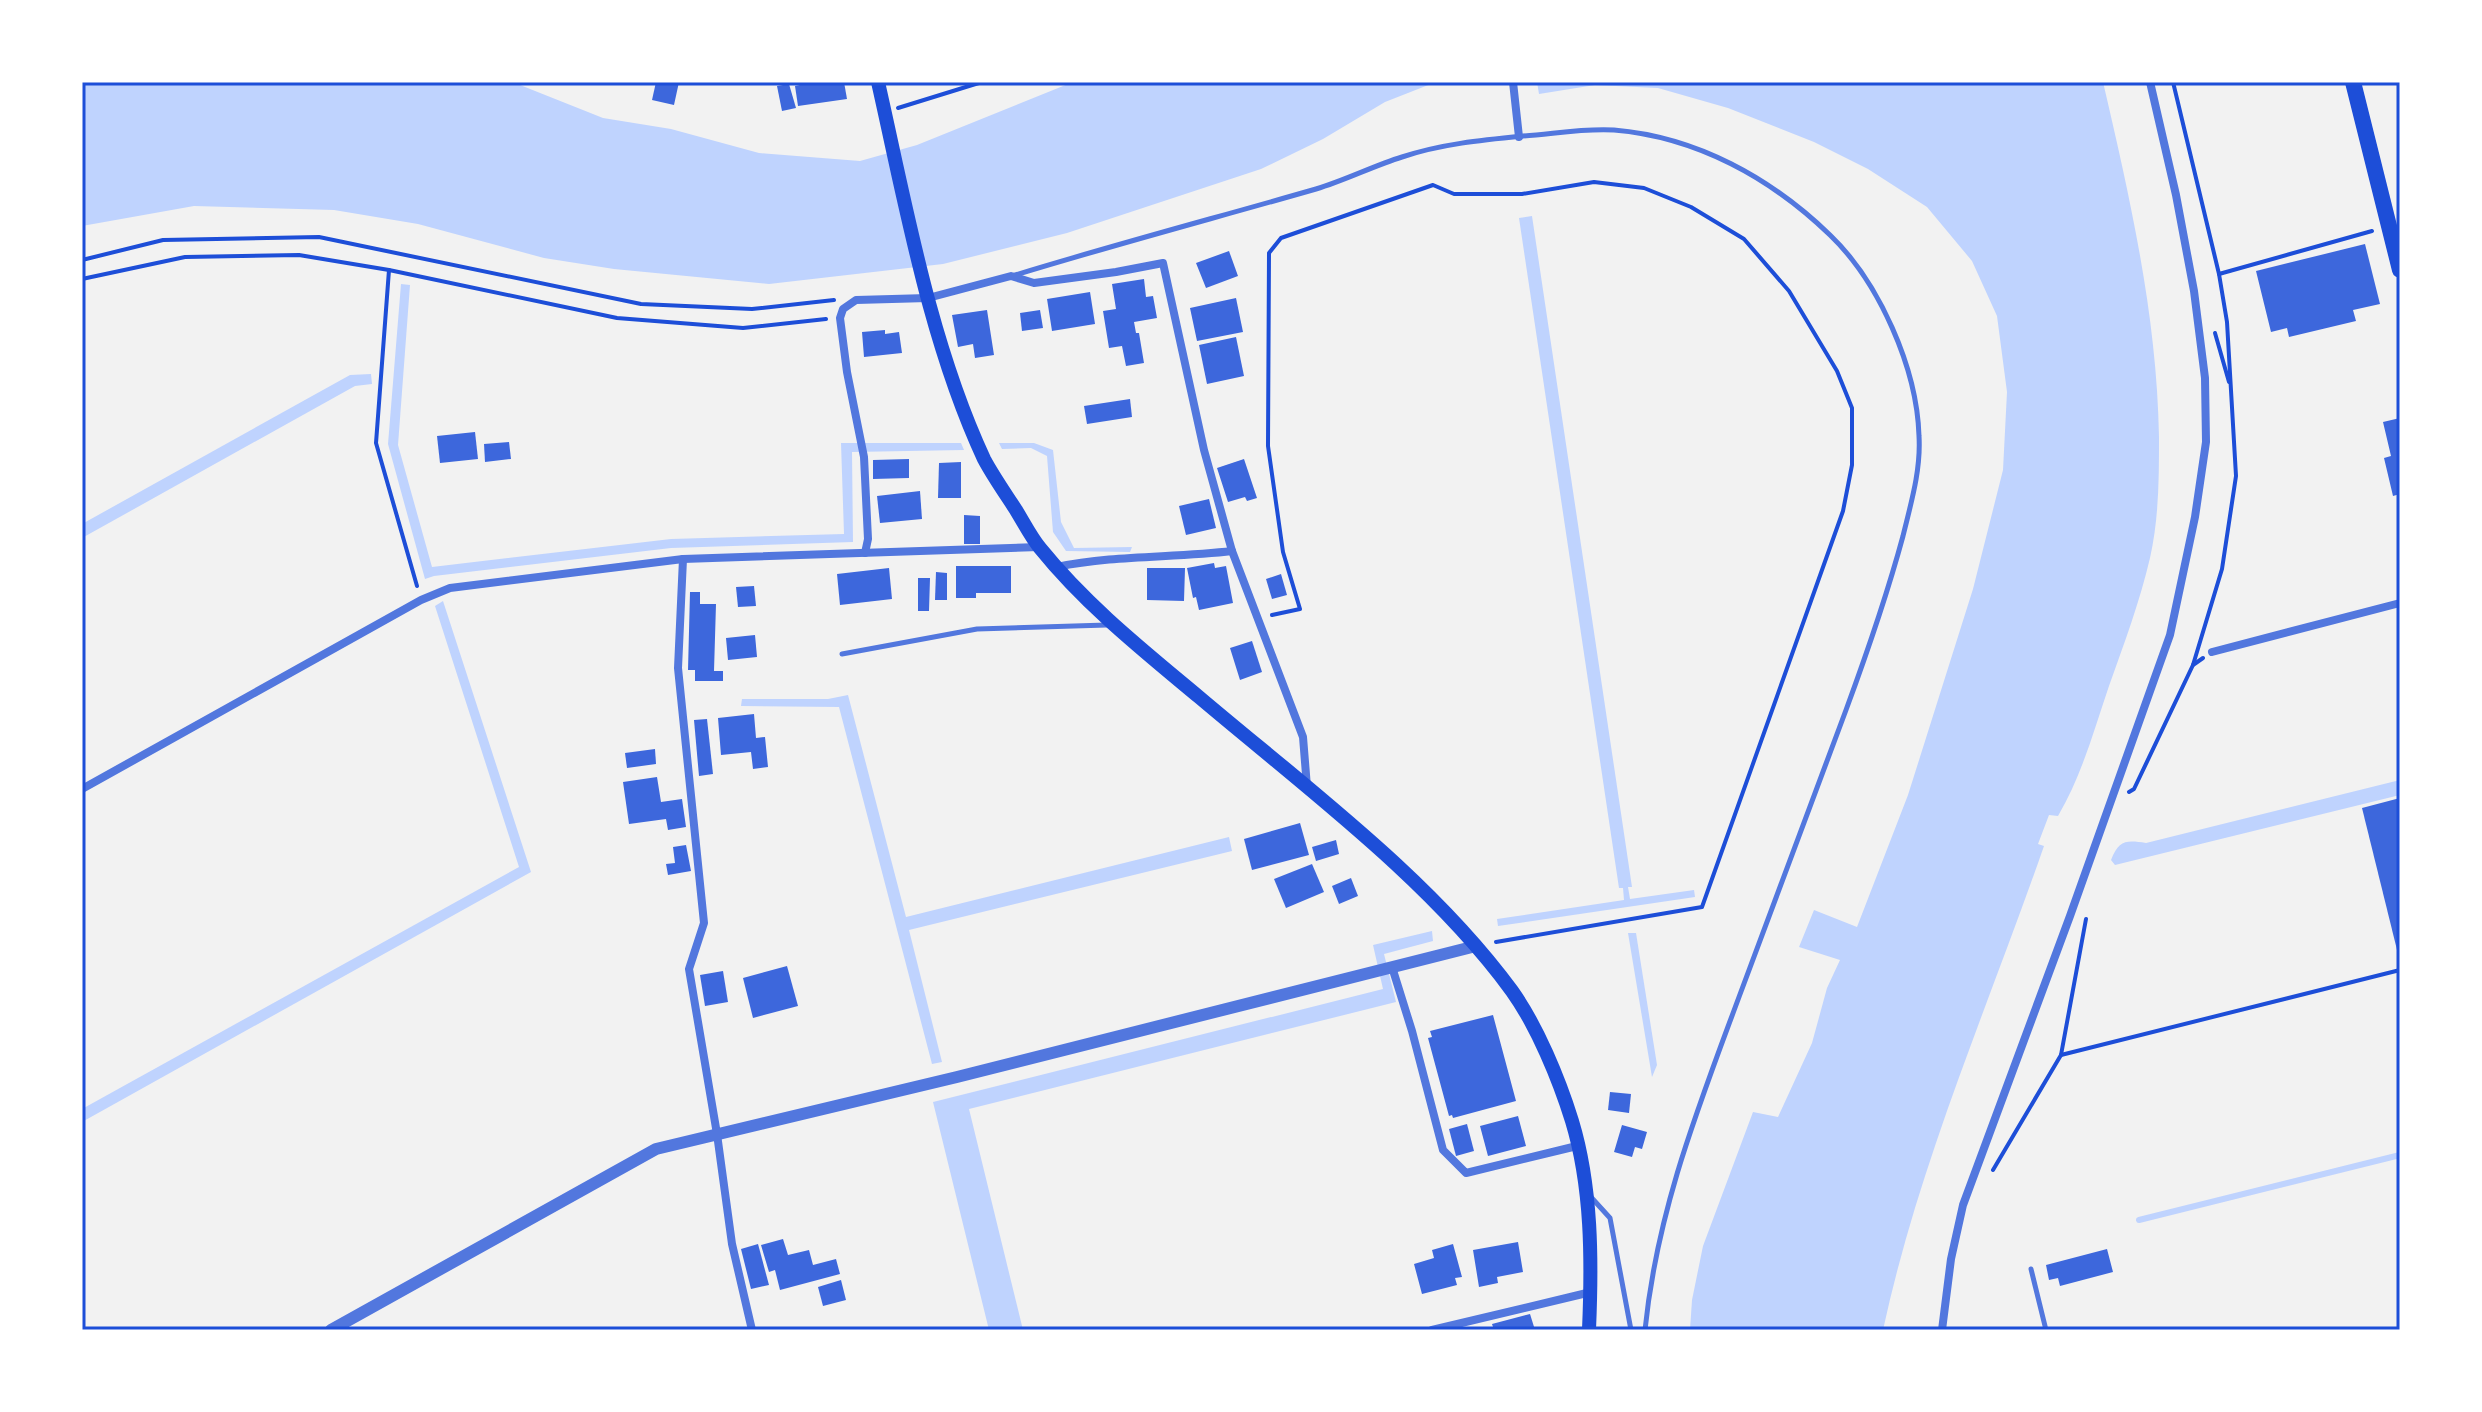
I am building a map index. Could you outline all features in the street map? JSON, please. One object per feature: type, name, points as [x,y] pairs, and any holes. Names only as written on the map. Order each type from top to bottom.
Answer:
[{"type":"main road","points":[[878,82],[928,298],[968,422],[986,463],[1039,547],[1112,625],[1422,889],[1476,946],[1514,994],[1546,1055],[1572,1122],[1587,1193],[1591,1292],[1589,1330]]},
{"type":"main road","points":[[2353,82],[2395,228],[2400,270]]},
{"type":"street","points":[[1513,82],[1519,137]]},
{"type":"street","points":[[1942,1330],[1951,1259],[1963,1205],[2170,635],[2195,517],[2206,442],[2205,378],[2194,291],[2150,82]]},
{"type":"street","points":[[865,553],[868,539],[864,457],[840,318],[849,302],[928,298],[1011,276],[1034,283],[1163,263],[1204,450],[1232,551],[1303,737],[1307,788]]},
{"type":"street","points":[[82,789],[421,600],[450,588],[683,559],[1039,547]]},
{"type":"street","points":[[1057,567],[1090,560],[1232,551]]},
{"type":"street","points":[[683,559],[678,668],[704,923],[689,969],[732,1244],[752,1330]]},
{"type":"street","points":[[2212,652],[2400,603]]},
{"type":"street","points":[[331,1330],[656,1149],[1476,946]]},
{"type":"street","points":[[1392,967],[1443,1150],[1466,1173],[1577,1146]]},
{"type":"street","points":[[1432,1330],[1591,1292]]},
{"type":"lane","points":[[1011,276],[1338,183],[1404,156],[1454,145],[1571,130],[1659,136],[1701,149],[1755,176],[1805,211],[1847,251],[1903,353],[1916,400],[1920,441],[1915,491],[1893,572],[1859,674],[1693,1122],[1660,1230],[1645,1330]]},
{"type":"lane","points":[[842,654],[977,629],[1112,625]]},
{"type":"lane","points":[[1587,1193],[1610,1218],[1631,1330]]},
{"type":"lane","points":[[2031,1269],[2046,1330]]},
{"type":"path","points":[[885,112],[982,82]]},
{"type":"path","points":[[2108,808],[2134,789],[2193,665],[2222,569],[2236,476],[2227,322],[2219,274],[2173,82]]},
{"type":"path","points":[[1258,618],[1300,609],[1283,552],[1268,446],[1269,253],[1281,238],[1433,185],[1454,194],[1522,194],[1594,182],[1644,188],[1691,207],[1744,239],[1789,291],[1837,371],[1852,408],[1852,465],[1843,511],[1702,907],[1476,946]]},
{"type":"path","points":[[2219,274],[2366,231],[2395,228]]},
{"type":"path","points":[[82,260],[163,240],[319,237],[641,304],[752,309],[835,300],[849,302]]},
{"type":"path","points":[[82,279],[185,257],[299,255],[389,270],[617,318],[743,328],[840,318]]},
{"type":"path","points":[[389,270],[376,443],[421,600]]},
{"type":"path","points":[[2193,665],[2212,652]]},
{"type":"path","points":[[1987,1178],[2061,1055],[2088,906]]},
{"type":"path","points":[[2061,1055],[2400,970]]},
{"type":"water","points":[[95,82],[515,83],[603,118],[671,129],[759,153],[860,161],[917,145],[1073,82],[1436,82],[1385,102],[1323,139],[1261,169],[1067,233],[943,264],[769,284],[614,269],[544,258],[418,224],[334,210],[194,206],[82,226],[82,85]]},
{"type":"water","points":[[1537,82],[2103,82],[2132,213],[2153,347],[2159,452],[2153,543],[2137,606],[2081,768],[2058,816],[2049,815],[2038,844],[2044,846],[1915,1207],[1883,1330],[1690,1330],[1692,1300],[1703,1246],[1753,1112],[1778,1117],[1812,1043],[1827,988],[1840,960],[1799,947],[1814,910],[1857,927],[1908,795],[1973,589],[2003,470],[2007,392],[1997,316],[1972,261],[1927,207],[1868,169],[1814,142],[1728,108],[1658,88],[1595,85],[1539,94]]},
{"type":"water","points":[[1532,216],[1632,887],[1628,887],[1630,899],[1694,890],[1695,897],[1498,926],[1497,919],[1624,900],[1623,888],[1619,888],[1519,218]]},
{"type":"water","points":[[401,284],[410,285],[398,445],[432,567],[671,539],[844,534],[841,443],[961,443],[964,450],[852,452],[853,542],[671,548],[425,579],[388,444]]},
{"type":"water","points":[[371,374],[372,384],[355,386],[82,538],[82,524],[350,375]]},
{"type":"water","points":[[999,443],[1034,443],[1053,450],[1061,522],[1074,548],[1132,547],[1130,552],[1066,551],[1053,532],[1047,456],[1031,448],[1002,449]]},
{"type":"water","points":[[443,601],[531,872],[82,1122],[82,1109],[519,867],[435,606]]},
{"type":"water","points":[[848,695],[906,917],[1229,837],[1232,851],[909,930],[942,1062],[932,1064],[839,707],[741,706],[742,699],[828,699]]},
{"type":"water","points":[[2400,780],[2400,795],[2115,865],[2111,860],[2117,848],[2124,843],[2146,843]]},
{"type":"water","points":[[1432,931],[1433,941],[1384,954],[1396,1002],[969,1109],[1023,1330],[989,1330],[933,1102],[1383,989],[1373,945]]},
{"type":"water","points":[[1628,933],[1636,933],[1657,1065],[1652,1077]]},
{"type":"building","points":[[656,82],[679,82],[674,105],[652,100]]},
{"type":"building","points":[[814,82],[844,82],[847,99],[798,106],[795,86]]},
{"type":"building","points":[[789,84],[796,108],[782,111],[777,86]]},
{"type":"building","points":[[2365,244],[2380,304],[2353,310],[2356,321],[2289,337],[2287,328],[2271,332],[2256,271]]},
{"type":"building","points":[[1229,251],[1238,276],[1206,288],[1196,263]]},
{"type":"building","points":[[1144,279],[1146,297],[1153,296],[1157,318],[1134,322],[1144,363],[1126,366],[1122,346],[1109,348],[1103,311],[1116,309],[1112,284]]},
{"type":"building","points":[[1090,292],[1095,324],[1052,331],[1047,299]]},
{"type":"building","points":[[1236,298],[1243,332],[1197,341],[1190,308]]},
{"type":"building","points":[[987,310],[994,355],[975,358],[973,344],[958,347],[952,315]]},
{"type":"building","points":[[1040,310],[1043,328],[1022,331],[1020,313]]},
{"type":"building","points":[[885,330],[885,334],[899,332],[902,353],[864,357],[862,332]]},
{"type":"building","points":[[1236,337],[1244,376],[1207,384],[1199,345]]},
{"type":"building","points":[[1130,399],[1132,417],[1087,424],[1084,406]]},
{"type":"building","points":[[2400,418],[2400,494],[2393,496],[2384,458],[2391,456],[2383,422]]},
{"type":"building","points":[[475,432],[478,459],[440,463],[437,436]]},
{"type":"building","points":[[509,442],[511,459],[485,462],[484,444]]},
{"type":"building","points":[[909,459],[909,478],[873,479],[873,460]]},
{"type":"building","points":[[1244,459],[1257,498],[1247,501],[1245,497],[1228,502],[1217,468]]},
{"type":"building","points":[[961,462],[961,498],[938,498],[939,463]]},
{"type":"building","points":[[920,491],[922,519],[880,523],[877,496]]},
{"type":"building","points":[[1209,499],[1216,528],[1186,535],[1179,506]]},
{"type":"building","points":[[964,515],[980,516],[980,544],[964,544]]},
{"type":"building","points":[[1214,563],[1215,568],[1226,566],[1233,603],[1199,610],[1196,597],[1193,598],[1187,568]]},
{"type":"building","points":[[956,566],[1011,566],[1011,593],[976,593],[976,598],[956,598]]},
{"type":"building","points":[[889,568],[892,599],[840,605],[837,574]]},
{"type":"building","points":[[1147,568],[1185,568],[1184,601],[1147,600]]},
{"type":"building","points":[[936,572],[947,573],[947,600],[935,600]]},
{"type":"building","points":[[1281,574],[1287,595],[1272,599],[1266,579]]},
{"type":"building","points":[[918,578],[930,578],[929,611],[918,611]]},
{"type":"building","points":[[754,586],[756,606],[738,607],[736,587]]},
{"type":"building","points":[[690,592],[700,592],[700,604],[716,604],[714,671],[723,671],[723,681],[695,681],[695,670],[688,670]]},
{"type":"building","points":[[755,635],[757,657],[728,660],[726,638]]},
{"type":"building","points":[[1252,641],[1262,672],[1240,680],[1230,648]]},
{"type":"building","points":[[754,714],[756,738],[765,737],[768,767],[753,769],[751,752],[721,755],[718,718]]},
{"type":"building","points":[[707,719],[713,774],[699,776],[694,720]]},
{"type":"building","points":[[655,749],[656,764],[627,768],[625,753]]},
{"type":"building","points":[[657,777],[661,802],[682,799],[686,827],[668,830],[666,819],[629,824],[623,782]]},
{"type":"building","points":[[2400,798],[2400,958],[2399,958],[2362,808]]},
{"type":"building","points":[[1300,823],[1309,855],[1252,870],[1244,839]]},
{"type":"building","points":[[1336,840],[1339,854],[1316,861],[1312,847]]},
{"type":"building","points":[[686,845],[691,871],[668,875],[666,864],[675,863],[673,847]]},
{"type":"building","points":[[1312,864],[1324,892],[1286,908],[1274,879]]},
{"type":"building","points":[[1351,878],[1358,896],[1339,904],[1332,886]]},
{"type":"building","points":[[787,966],[798,1006],[753,1018],[743,978]]},
{"type":"building","points":[[723,971],[728,1002],[705,1006],[700,975]]},
{"type":"building","points":[[1493,1015],[1516,1101],[1453,1118],[1449,1116],[1428,1038],[1432,1037],[1430,1031]]},
{"type":"building","points":[[1610,1092],[1631,1094],[1629,1113],[1608,1110]]},
{"type":"building","points":[[1518,1116],[1526,1146],[1488,1156],[1480,1126]]},
{"type":"building","points":[[1467,1124],[1474,1151],[1456,1156],[1449,1129]]},
{"type":"building","points":[[1622,1125],[1647,1132],[1642,1149],[1635,1147],[1632,1157],[1614,1152]]},
{"type":"building","points":[[783,1239],[788,1255],[809,1250],[813,1265],[836,1259],[840,1274],[780,1290],[775,1270],[769,1272],[761,1245]]},
{"type":"building","points":[[1518,1242],[1523,1272],[1497,1277],[1498,1283],[1479,1287],[1473,1250]]},
{"type":"building","points":[[758,1244],[769,1285],[751,1289],[741,1249]]},
{"type":"building","points":[[1453,1244],[1462,1277],[1455,1278],[1457,1285],[1422,1294],[1414,1264],[1434,1258],[1432,1250]]},
{"type":"building","points":[[2107,1249],[2113,1272],[2060,1286],[2058,1278],[2049,1280],[2046,1265]]},
{"type":"building","points":[[841,1280],[846,1300],[823,1306],[818,1287]]},
{"type":"building","points":[[1530,1314],[1535,1330],[1494,1330],[1492,1324]]},
{"type":"waterway","points":[[2139,1220],[2400,1155]]}]
